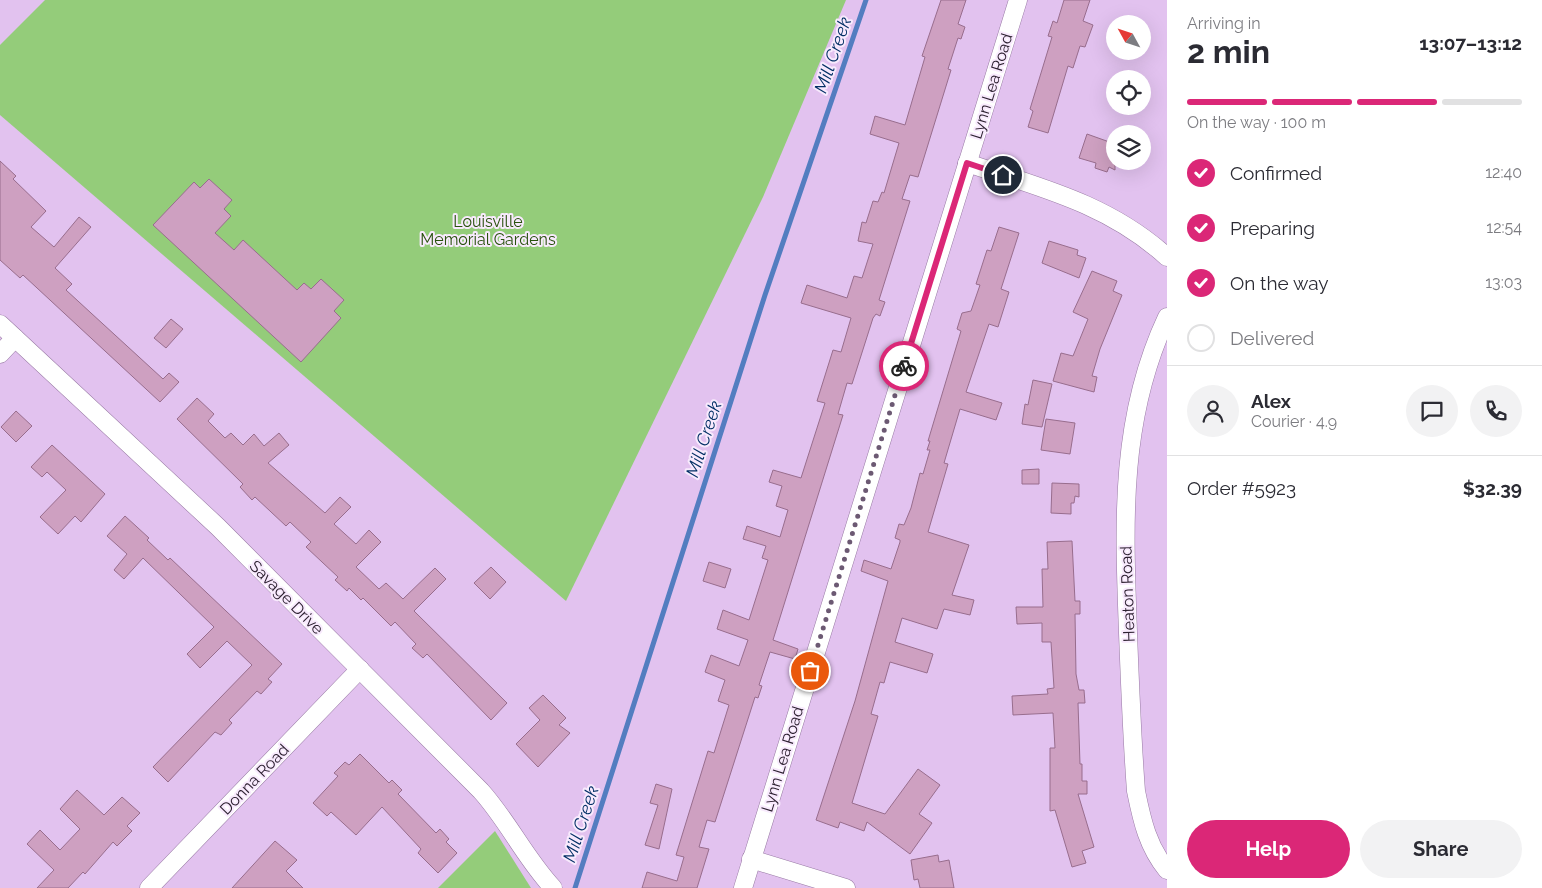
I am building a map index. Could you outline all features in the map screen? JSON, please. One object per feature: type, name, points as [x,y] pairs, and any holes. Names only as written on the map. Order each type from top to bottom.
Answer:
[{"type":"street","name":"Lynn Lea Road","points":[[742,888],[1018,0]]},
{"type":"street","points":[[967,163],[1092,207],[1123,222],[1147,238],[1167,257]]},
{"type":"street","name":"Heaton Road","points":[[1167,317],[1150,361],[1137,410],[1126,477],[1124,527],[1136,791],[1146,833],[1153,851],[1167,870]]},
{"type":"street","name":"Savage Drive","points":[[0,324],[218,527],[482,791],[499,812],[540,874],[553,888]]},
{"type":"street","points":[[0,354],[14,338]]},
{"type":"street","name":"Donna Road","points":[[149,888],[360,669]]},
{"type":"street","points":[[752,859],[846,888]]},
{"type":"green space","name":"Louisville Memorial Gardens","points":[[45,0],[846,0],[763,197],[566,601],[0,115],[0,45]]},
{"type":"green space","points":[[495,831],[531,888],[438,888]]},
{"type":"building","points":[[941,0],[966,0],[958,24],[965,27],[961,39],[958,38],[948,69],[951,70],[918,177],[910,175],[902,199],[910,201],[879,300],[885,302],[880,316],[876,314],[873,318],[852,384],[847,383],[838,414],[843,415],[773,640],[798,649],[795,659],[770,652],[759,685],[762,686],[758,698],[755,697],[715,822],[707,820],[699,847],[709,849],[697,888],[642,888],[647,872],[677,881],[684,857],[676,855],[708,751],[714,753],[729,705],[718,701],[725,680],[705,672],[711,655],[739,666],[748,640],[717,629],[723,610],[749,620],[768,560],[762,558],[766,546],[743,539],[747,526],[780,537],[788,510],[776,506],[782,486],[769,482],[773,470],[801,478],[825,403],[817,401],[833,350],[841,352],[851,318],[801,303],[807,285],[847,298],[854,276],[862,278],[873,244],[858,241],[862,222],[866,223],[873,201],[878,202],[882,192],[884,193],[899,143],[870,134],[875,116],[905,125],[925,57],[922,56]]},
{"type":"building","points":[[1064,0],[1090,0],[1083,21],[1093,25],[1085,47],[1080,46],[1073,68],[1068,66],[1048,133],[1028,127],[1033,111],[1030,109],[1052,37],[1048,36],[1053,21],[1057,23]]},
{"type":"building","points":[[1087,134],[1106,141],[1107,172],[1095,168],[1096,163],[1079,158]]},
{"type":"building","points":[[0,161],[16,176],[13,179],[46,211],[31,227],[54,247],[79,217],[91,227],[55,268],[72,284],[66,290],[91,313],[163,379],[169,373],[179,382],[160,402],[23,275],[20,278],[0,260]]},
{"type":"building","points":[[209,179],[232,200],[224,209],[231,216],[215,233],[234,250],[243,240],[297,290],[304,283],[311,289],[321,279],[344,300],[334,311],[341,318],[301,362],[153,225],[194,182],[200,188]]},
{"type":"building","points":[[999,227],[1019,233],[1001,289],[1009,292],[998,327],[989,324],[966,392],[1002,403],[996,420],[960,409],[944,463],[948,464],[928,532],[969,545],[952,595],[974,600],[970,615],[944,609],[937,629],[902,618],[895,642],[933,654],[927,673],[890,662],[884,683],[880,682],[871,714],[878,716],[852,803],[885,814],[918,769],[940,785],[919,814],[932,823],[910,854],[867,822],[864,831],[840,822],[838,828],[816,820],[855,701],[888,581],[861,571],[864,560],[891,569],[900,542],[900,540],[895,538],[899,524],[904,525],[911,508],[920,473],[923,474],[930,450],[927,450],[930,441],[928,441],[961,331],[957,329],[962,313],[971,311],[980,285],[976,284],[987,250],[991,251]]},
{"type":"building","points":[[1049,241],[1078,250],[1077,255],[1086,258],[1079,278],[1042,263]]},
{"type":"building","points":[[1092,271],[1117,281],[1113,291],[1122,295],[1100,349],[1092,376],[1097,377],[1094,392],[1053,381],[1061,353],[1073,356],[1088,319],[1073,312]]},
{"type":"building","points":[[171,319],[183,329],[166,348],[154,338]]},
{"type":"building","points":[[1033,380],[1052,384],[1042,427],[1022,424],[1025,404],[1028,405]]},
{"type":"building","points":[[197,398],[214,414],[208,421],[225,438],[231,433],[243,445],[254,434],[264,446],[279,433],[289,445],[268,463],[325,513],[340,497],[351,507],[334,524],[356,544],[369,530],[381,542],[356,567],[379,589],[386,583],[403,599],[435,568],[446,579],[414,611],[507,703],[491,720],[427,654],[423,658],[412,648],[416,644],[395,622],[391,626],[363,598],[361,600],[349,588],[347,591],[335,580],[338,577],[306,547],[311,542],[290,522],[286,526],[255,497],[252,500],[240,487],[243,484],[177,419]]},
{"type":"building","points":[[16,411],[32,426],[16,442],[1,427]]},
{"type":"building","points":[[1046,419],[1075,423],[1070,454],[1041,450]]},
{"type":"building","points":[[52,445],[105,494],[81,522],[75,516],[58,534],[40,517],[66,490],[47,472],[42,477],[31,467]]},
{"type":"building","points":[[1039,469],[1039,484],[1022,484],[1022,470]]},
{"type":"building","points":[[1052,483],[1079,484],[1079,497],[1075,496],[1074,503],[1071,503],[1071,514],[1051,513]]},
{"type":"building","points":[[125,516],[149,538],[147,540],[168,560],[170,558],[282,664],[268,679],[272,682],[261,694],[257,691],[229,720],[232,723],[221,735],[215,732],[168,782],[153,767],[252,665],[227,641],[200,668],[187,654],[214,627],[143,558],[124,579],[114,570],[127,554],[107,536]]},
{"type":"building","points":[[1072,541],[1075,601],[1080,601],[1080,614],[1075,614],[1076,674],[1079,690],[1084,690],[1085,703],[1078,703],[1080,764],[1082,764],[1082,781],[1087,781],[1087,794],[1078,794],[1094,847],[1082,851],[1086,863],[1072,867],[1055,810],[1050,811],[1050,748],[1055,748],[1053,713],[1013,715],[1012,696],[1048,694],[1047,689],[1054,688],[1051,642],[1042,642],[1042,623],[1017,624],[1016,607],[1043,607],[1042,569],[1048,569],[1047,542]]},
{"type":"building","points":[[709,562],[731,569],[725,588],[703,581]]},
{"type":"building","points":[[491,567],[506,582],[490,599],[474,583]]},
{"type":"building","points":[[543,695],[566,718],[559,725],[570,733],[538,767],[516,744],[540,720],[529,708]]},
{"type":"building","points":[[360,754],[389,783],[392,780],[402,790],[398,794],[436,833],[440,829],[449,839],[446,842],[457,853],[438,873],[418,853],[421,849],[382,807],[356,835],[331,812],[327,816],[313,803],[338,776],[334,773],[345,762],[349,765]]},
{"type":"building","points":[[656,784],[672,789],[659,849],[645,845],[658,805],[650,803]]},
{"type":"building","points":[[77,790],[104,815],[122,797],[140,813],[127,826],[132,831],[117,846],[113,842],[85,874],[83,872],[68,888],[37,888],[54,870],[27,844],[40,830],[60,850],[80,829],[60,809]]},
{"type":"building","points":[[275,841],[297,860],[286,871],[303,888],[232,888]]},
{"type":"building","points":[[938,855],[939,862],[949,860],[954,888],[920,888],[918,879],[914,880],[911,860]]},
{"type":"waterway","name":"Mill Creek","points":[[575,888],[765,295],[866,0]]},
{"type":"way so far","points":[[810,671],[904,366]]},
{"type":"route","points":[[904,366],[967,163],[1003,175]]}]
